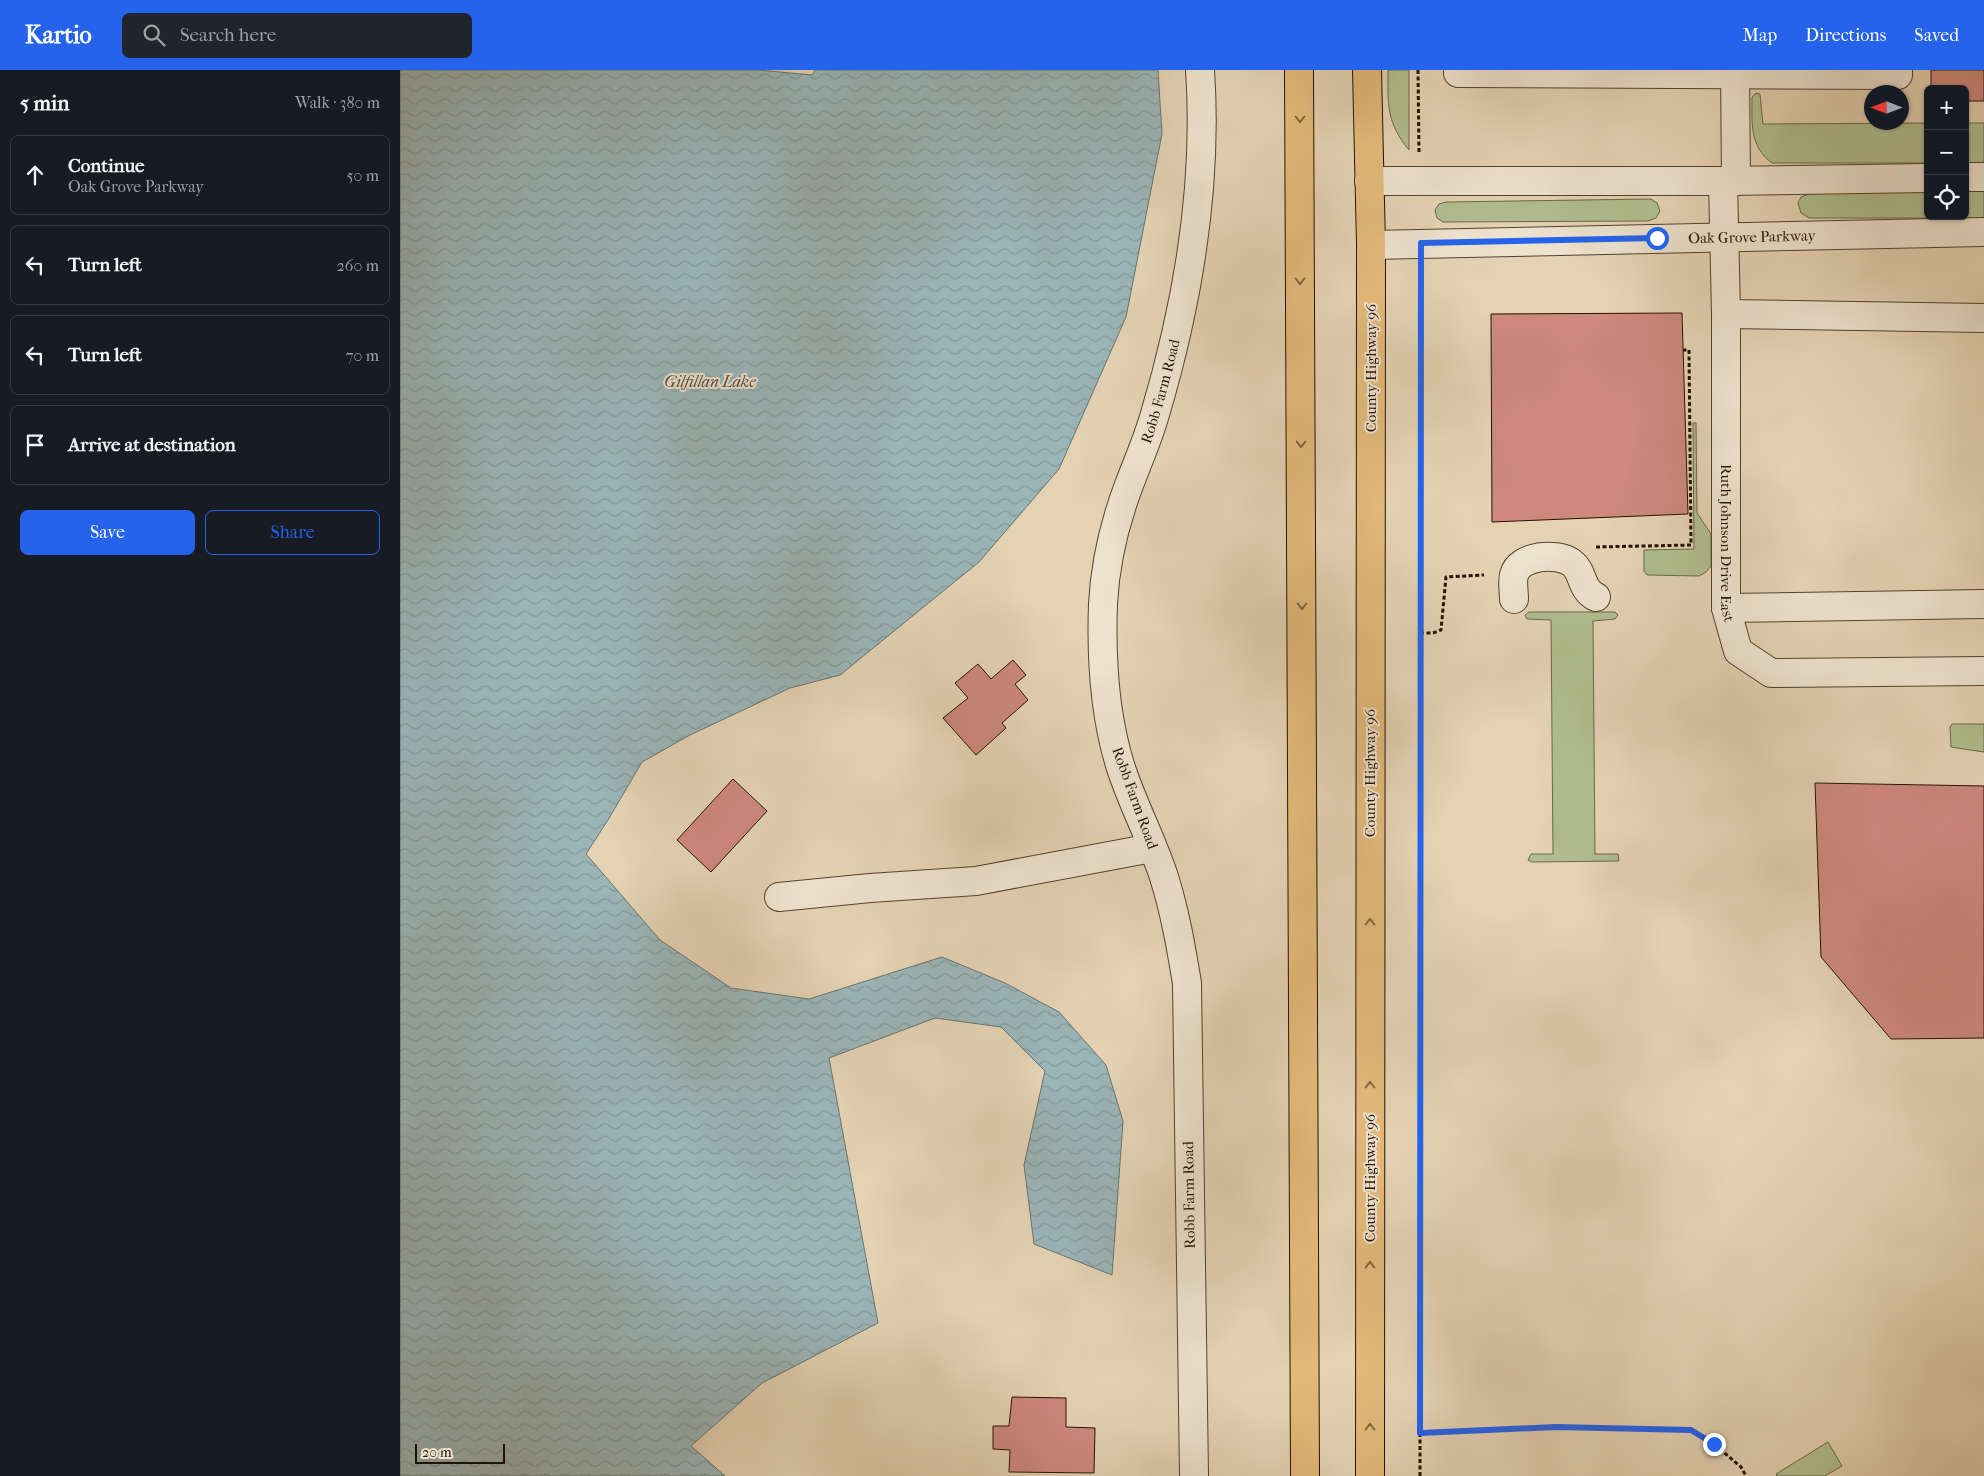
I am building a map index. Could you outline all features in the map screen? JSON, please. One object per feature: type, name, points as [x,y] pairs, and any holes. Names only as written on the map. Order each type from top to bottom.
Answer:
[{"type":"main road","points":[[1300,70],[1305,1476]]},
{"type":"main road","name":"County Highway 96","points":[[1367,70],[1371,245],[1370,1476]]},
{"type":"street","name":"Robb Farm Road","points":[[1194,1476],[1187,983],[1178,926],[1164,875],[1120,766],[1108,712],[1102,657],[1103,602],[1113,540],[1128,486],[1148,440],[1173,356],[1190,270],[1200,183],[1202,95],[1200,70]]},
{"type":"street","points":[[1458,73],[1735,72],[1898,75],[1898,70]]},
{"type":"street","name":"Ruth Johnson Drive East","points":[[1735,72],[1729,181],[1723,237],[1726,314],[1726,608],[1738,651],[1771,673],[1984,670]]},
{"type":"street","points":[[1969,177],[1984,177]]},
{"type":"street","points":[[1369,182],[1729,181],[1924,178]]},
{"type":"street","name":"Oak Grove Parkway","points":[[1371,245],[1984,232]]},
{"type":"street","points":[[1726,314],[1984,318]]},
{"type":"street","points":[[1514,598],[1514,575],[1521,564],[1530,559],[1558,558],[1572,563],[1583,586],[1596,598]]},
{"type":"street","points":[[1726,608],[1984,604]]},
{"type":"street","points":[[779,898],[870,888],[976,881],[1152,848]]},
{"type":"path","points":[[1418,70],[1420,182]]},
{"type":"path","points":[[1420,1476],[1421,243]]},
{"type":"path","points":[[1594,547],[1691,545],[1689,350],[1683,350]]},
{"type":"path","points":[[1420,633],[1433,633],[1441,630],[1446,577],[1489,574]]},
{"type":"path","points":[[1420,1433],[1556,1427],[1691,1430],[1714,1444],[1741,1467],[1746,1476]]},
{"type":"green space","points":[[1388,70],[1409,70],[1409,150],[1401,140],[1392,121],[1389,103]]},
{"type":"green space","points":[[1756,93],[1760,94],[1763,124],[1864,123],[1864,130],[1909,130],[1909,123],[1924,123],[1924,163],[1772,163],[1759,149],[1753,133],[1752,97]]},
{"type":"green space","points":[[1969,123],[1984,123],[1984,163],[1969,163]]},
{"type":"green space","points":[[1969,191],[1984,191],[1984,218],[1969,218]]},
{"type":"green space","points":[[1924,192],[1924,218],[1809,218],[1801,213],[1798,203],[1801,197],[1811,193]]},
{"type":"green space","points":[[1651,199],[1657,203],[1660,211],[1656,218],[1648,221],[1443,222],[1437,218],[1435,210],[1439,204],[1446,202]]},
{"type":"green space","points":[[1693,423],[1696,423],[1697,513],[1711,534],[1711,566],[1699,576],[1647,575],[1644,571],[1644,550],[1694,549]]},
{"type":"green space","points":[[1529,612],[1615,612],[1618,615],[1615,619],[1593,621],[1595,854],[1618,854],[1619,861],[1532,862],[1528,860],[1531,854],[1553,854],[1551,620],[1527,619],[1525,615]]},
{"type":"green space","points":[[1952,724],[1984,724],[1984,752],[1951,747],[1950,727]]},
{"type":"green space","points":[[1828,1442],[1842,1466],[1825,1476],[1777,1476],[1776,1474]]},
{"type":"water","name":"Gilfillan Lake","points":[[400,70],[758,70],[812,75],[815,70],[1158,70],[1162,134],[1126,317],[1059,469],[979,562],[840,675],[790,688],[690,735],[642,762],[586,854],[660,940],[731,988],[809,999],[942,957],[1005,983],[1059,1012],[1106,1065],[1123,1121],[1112,1275],[1034,1244],[1024,1165],[1045,1071],[1001,1027],[935,1018],[829,1058],[878,1323],[762,1383],[691,1446],[725,1476],[400,1476]]},
{"type":"building","points":[[1931,70],[1984,70],[1984,101],[1969,101],[1969,85],[1931,85]]},
{"type":"building","points":[[1682,313],[1688,514],[1492,522],[1491,314]]},
{"type":"building","points":[[1013,660],[1026,675],[1015,684],[1028,700],[1002,723],[1006,728],[976,755],[943,718],[968,698],[955,683],[978,664],[991,679]]},
{"type":"building","points":[[733,779],[767,811],[711,872],[677,840]]},
{"type":"building","points":[[1815,783],[1984,786],[1984,1038],[1891,1039],[1821,957]]},
{"type":"building","points":[[1012,1397],[1066,1398],[1066,1427],[1095,1428],[1094,1473],[1009,1472],[1010,1450],[993,1449],[993,1426],[1009,1426]]},
{"type":"route","points":[[1657,238],[1421,243],[1420,1433],[1556,1427],[1691,1430],[1714,1444]]}]
